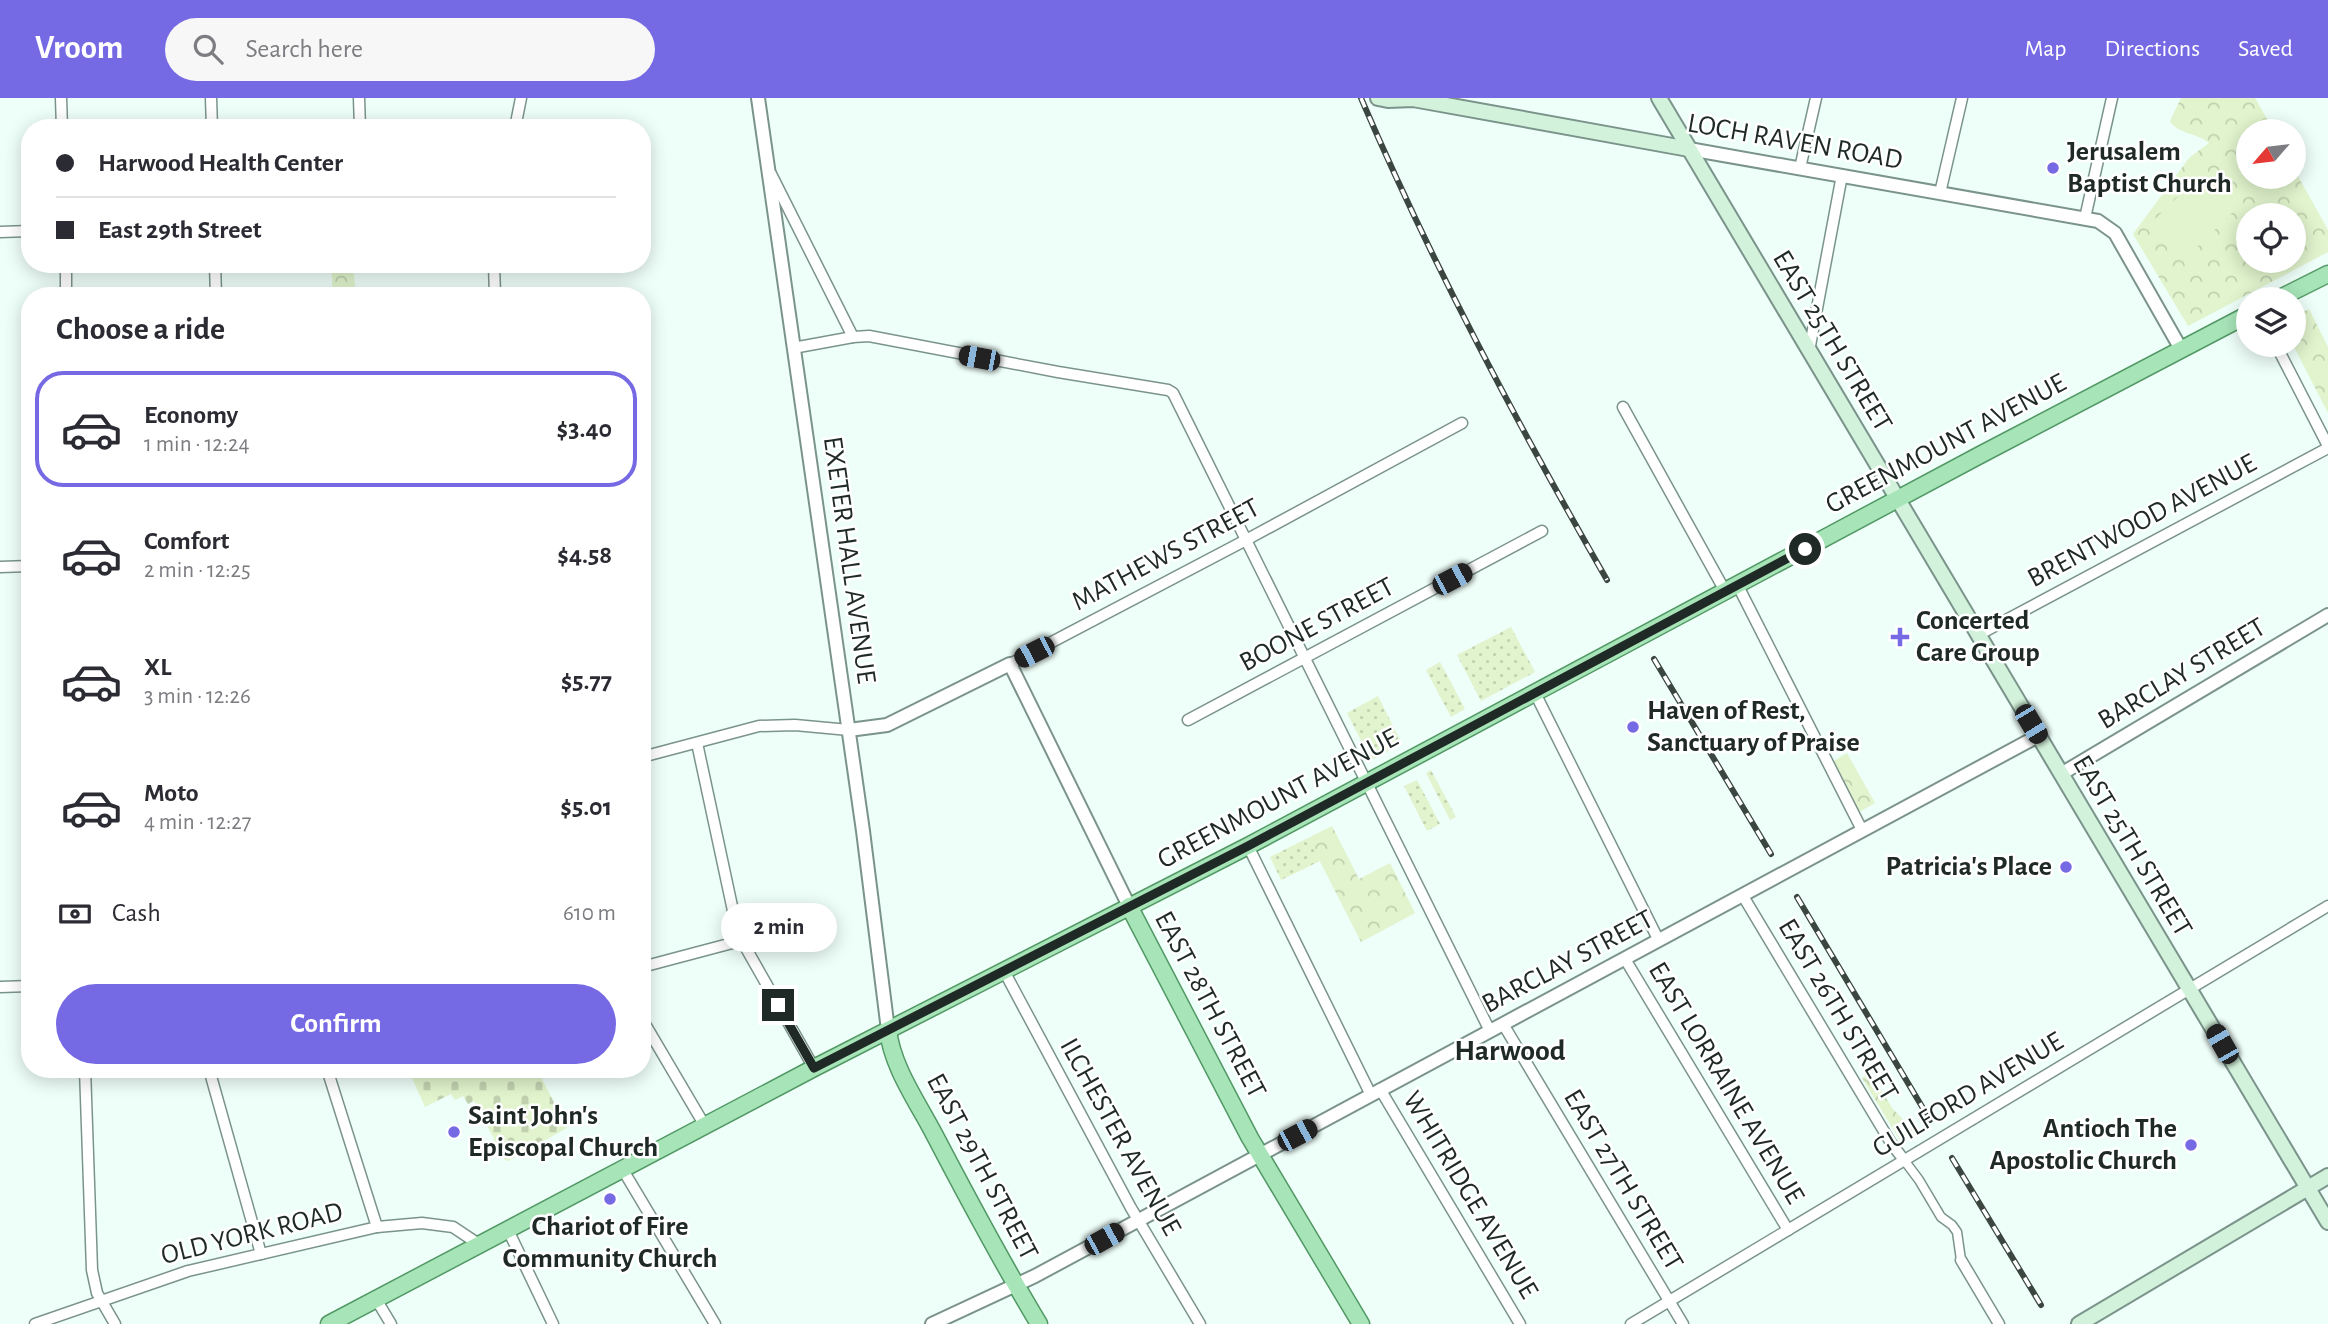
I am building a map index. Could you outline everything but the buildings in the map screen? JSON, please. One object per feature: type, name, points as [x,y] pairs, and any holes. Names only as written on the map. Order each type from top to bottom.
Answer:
[{"type":"main road","name":"LOCH RAVEN ROAD","points":[[1378,98],[1413,98],[1689,149]]},
{"type":"main road","name":"EAST 25TH STREET","points":[[1659,98],[1669,105],[1689,149],[2328,1222]]},
{"type":"main road","points":[[2302,287],[2328,274]]},
{"type":"main road","name":"GREENMOUNT AVENUE","points":[[329,1324],[814,1068],[1248,846],[2236,321]]},
{"type":"main road","name":"EAST 28TH STREET","points":[[1129,906],[1260,1155],[1361,1324]]},
{"type":"main road","name":"EAST 29TH STREET","points":[[888,1030],[894,1057],[1039,1324]]},
{"type":"main road","points":[[2079,1324],[2328,1176]]},
{"type":"street","points":[[61,98],[62,119]]},
{"type":"street","points":[[211,98],[212,119]]},
{"type":"street","points":[[359,98],[360,119]]},
{"type":"street","points":[[517,119],[521,98]]},
{"type":"street","name":"EXETER HALL AVENUE","points":[[758,98],[849,730],[888,1030]]},
{"type":"street","points":[[1800,168],[1816,98]]},
{"type":"street","points":[[1940,192],[1962,98]]},
{"type":"street","points":[[2085,218],[2112,98]]},
{"type":"street","name":"LOCH RAVEN ROAD","points":[[1689,149],[2085,218],[2105,224],[2115,233],[2181,349]]},
{"type":"street","points":[[768,168],[853,337]]},
{"type":"street","points":[[1809,351],[1842,175]]},
{"type":"street","points":[[0,232],[21,231]]},
{"type":"street","points":[[793,348],[869,336],[1173,393],[1490,1031]]},
{"type":"street","points":[[2282,357],[2328,447]]},
{"type":"street","points":[[1623,407],[1731,588],[1862,830]]},
{"type":"street","name":"MATHEWS STREET","points":[[651,755],[771,725],[849,730],[887,725],[1010,664],[1462,423]]},
{"type":"street","name":"BRENTWOOD AVENUE","points":[[1978,635],[2328,447]]},
{"type":"street","name":"BOONE STREET","points":[[1188,720],[1542,531]]},
{"type":"street","points":[[0,567],[21,566]]},
{"type":"street","name":"BARCLAY STREET","points":[[2061,774],[2328,615]]},
{"type":"street","name":"EAST 28TH STREET","points":[[1010,664],[1129,906]]},
{"type":"street","name":"EAST LORRAINE AVENUE","points":[[1535,693],[1659,941]]},
{"type":"street","name":"BARCLAY STREET","points":[[932,1324],[1016,1285],[2038,736]]},
{"type":"street","points":[[697,743],[740,941],[814,1068]]},
{"type":"street","name":"WHITRIDGE AVENUE","points":[[1248,846],[1376,1092],[1520,1324]]},
{"type":"street","name":"EAST 26TH STREET","points":[[1743,896],[1885,1133],[1919,1180],[1941,1217],[1952,1224],[1957,1232],[1961,1260],[1999,1324]]},
{"type":"street","name":"GUILFORD AVENUE","points":[[1631,1324],[2328,906]]},
{"type":"street","points":[[651,965],[740,941]]},
{"type":"street","name":"EAST LORRAINE AVENUE","points":[[1625,959],[1788,1230]]},
{"type":"street","name":"ILCHESTER AVENUE","points":[[1004,971],[1138,1220],[1200,1324]]},
{"type":"street","points":[[0,986],[21,986]]},
{"type":"street","name":"EAST 27TH STREET","points":[[1503,1024],[1683,1324]]},
{"type":"street","points":[[651,1033],[705,1125]]},
{"type":"street","points":[[85,1078],[92,1270],[100,1300],[115,1324]]},
{"type":"street","points":[[212,1078],[261,1254]]},
{"type":"street","points":[[330,1078],[377,1227]]},
{"type":"street","points":[[623,1170],[715,1324]]},
{"type":"street","name":"OLD YORK ROAD","points":[[35,1324],[188,1271],[377,1227],[422,1223],[453,1227],[480,1245]]},
{"type":"street","points":[[508,1230],[553,1324]]},
{"type":"street","points":[[376,1299],[391,1324]]},
{"type":"green space","points":[[2181,98],[2255,98],[2267,119],[2236,119],[2236,189],[2305,189],[2328,230],[2328,252],[2306,264],[2306,203],[2236,203],[2236,273],[2288,273],[2262,287],[2236,287],[2236,301],[2188,326],[2133,234],[2189,158],[2209,143],[2170,121]]},
{"type":"green space","points":[[2199,176],[2234,211],[2187,257],[2152,222]]},
{"type":"green space","points":[[332,273],[354,273],[355,287],[332,287]]},
{"type":"green space","points":[[2309,309],[2328,347],[2328,413],[2299,357],[2306,357],[2306,310]]},
{"type":"green space","points":[[1511,627],[1535,672],[1481,701],[1457,655]]},
{"type":"green space","points":[[1440,662],[1465,709],[1451,717],[1426,670]]},
{"type":"green space","points":[[1378,696],[1402,744],[1371,760],[1347,713]]},
{"type":"green space","points":[[1847,753],[1875,803],[1859,812],[1832,762]]},
{"type":"green space","points":[[1431,770],[1456,817],[1450,820],[1426,773]]},
{"type":"green space","points":[[1417,780],[1440,824],[1427,831],[1404,786]]},
{"type":"green space","points":[[1332,826],[1359,879],[1390,863],[1415,913],[1361,942],[1308,838]]},
{"type":"green space","points":[[1308,838],[1320,861],[1281,880],[1270,857]]},
{"type":"green space","points":[[1870,1073],[1893,1109],[1916,1133],[1901,1142],[1862,1078]]},
{"type":"green space","points":[[412,1078],[542,1078],[567,1128],[508,1161],[505,1160],[474,1101],[468,1104],[463,1096],[455,1100],[451,1094],[425,1107]]},
{"type":"railway","points":[[1361,98],[1446,282],[1607,580]]},
{"type":"railway","points":[[1654,659],[1771,854]]},
{"type":"railway","points":[[1797,897],[1930,1120]]},
{"type":"railway","points":[[1952,1158],[2041,1305]]},
{"type":"place","name":"Jerusalem Baptist Church","points":[[2053,168]]},
{"type":"place","name":"Concerted Care Group","points":[[1900,637]]},
{"type":"place","name":"Haven of Rest, Sanctuary of Praise","points":[[1633,727]]},
{"type":"place","name":"Patricia's Place","points":[[2066,867]]},
{"type":"place","name":"Saint John's Episcopal Church","points":[[454,1132]]},
{"type":"place","name":"Antioch The Apostolic Church","points":[[2191,1145]]},
{"type":"place","name":"Chariot of Fire Community Church","points":[[610,1199]]},
{"type":"district","name":"Harwood","points":[[1510,1051]]},
{"type":"route","points":[[778,1005],[814,1068],[1248,846],[1805,549]]}]
